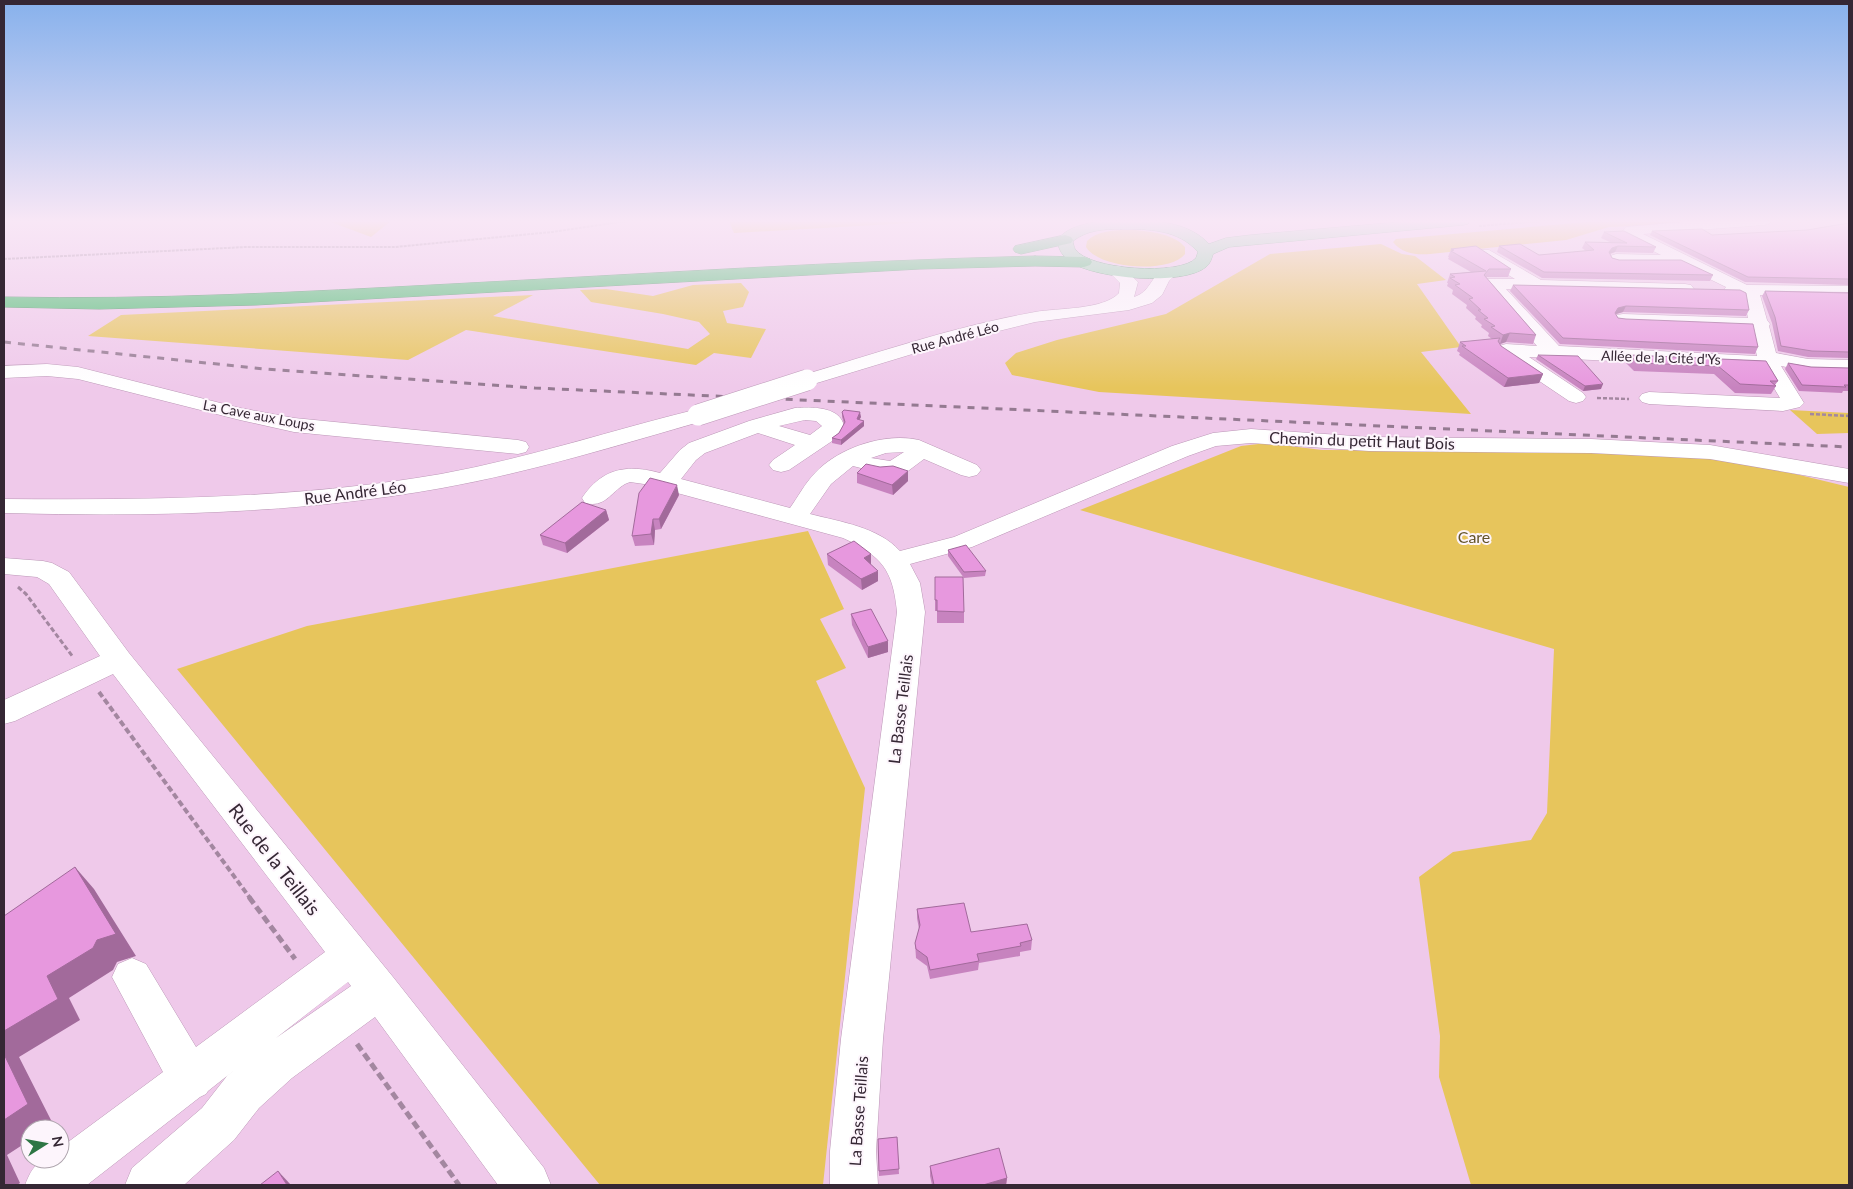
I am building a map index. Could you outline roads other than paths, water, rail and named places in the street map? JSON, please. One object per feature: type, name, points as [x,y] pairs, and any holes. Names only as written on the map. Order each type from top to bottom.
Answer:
[{"type":"highway","points":[[4,290],[133,293],[322,289],[543,276]]},
{"type":"highway","points":[[4,302],[109,304],[256,300],[690,276]]},
{"type":"street","name":"Rue André Léo","points":[[1107,308],[1127,297],[1129,293],[1129,282],[1122,276]]},
{"type":"street","name":"Rue André Léo","points":[[4,506],[186,506],[279,501],[440,481],[521,465],[577,451],[936,341],[1035,317],[1123,306],[1146,299],[1156,291],[1161,279],[1164,276]]},
{"type":"street","points":[[1524,276],[1537,284]]},
{"type":"street","points":[[1649,398],[1793,403],[1774,373],[1768,359],[1763,344],[1761,324],[1752,296],[1746,290],[1718,276]]},
{"type":"street","points":[[1553,352],[1492,283],[1849,291]]},
{"type":"street","points":[[1623,319],[1761,324]]},
{"type":"street","name":"Allée de la Cité d'Ys","points":[[1576,396],[1506,350],[1768,359],[1808,365],[1849,366]]},
{"type":"street","name":"La Cave aux Loups","points":[[4,372],[47,370],[78,373],[240,414],[294,425],[518,447]]},
{"type":"street","points":[[665,482],[674,474],[691,452],[697,448],[757,426],[802,414],[827,417],[832,421],[834,426],[830,432],[781,465]]},
{"type":"street","points":[[757,426],[812,443]]},
{"type":"street","name":"Chemin du petit Haut Bois","points":[[895,560],[954,545],[1180,451],[1213,440],[1238,436],[1360,443],[1543,444],[1682,450],[1728,454],[1849,476]]},
{"type":"street","points":[[796,517],[822,479],[848,459],[884,446],[911,445],[969,470]]},
{"type":"street","name":"La Basse Teillais","points":[[594,498],[610,482],[622,475],[636,474],[867,538],[895,560],[906,579],[912,612],[862,1040],[853,1151],[854,1185]]},
{"type":"street","name":"Rue de la Teillais","points":[[7,576],[43,568],[59,578],[106,672],[379,990],[527,1185]]},
{"type":"street","points":[[4,713],[106,672]]},
{"type":"street","points":[[49,1185],[351,956]]},
{"type":"street","points":[[132,977],[190,1079]]},
{"type":"street","points":[[149,1185],[218,1124],[244,1092],[277,1063],[379,990]]},
{"type":"railway","points":[[4,342],[265,369],[535,388],[1849,447]]},
{"type":"park label","name":"Care","points":[[1474,536]]}]
